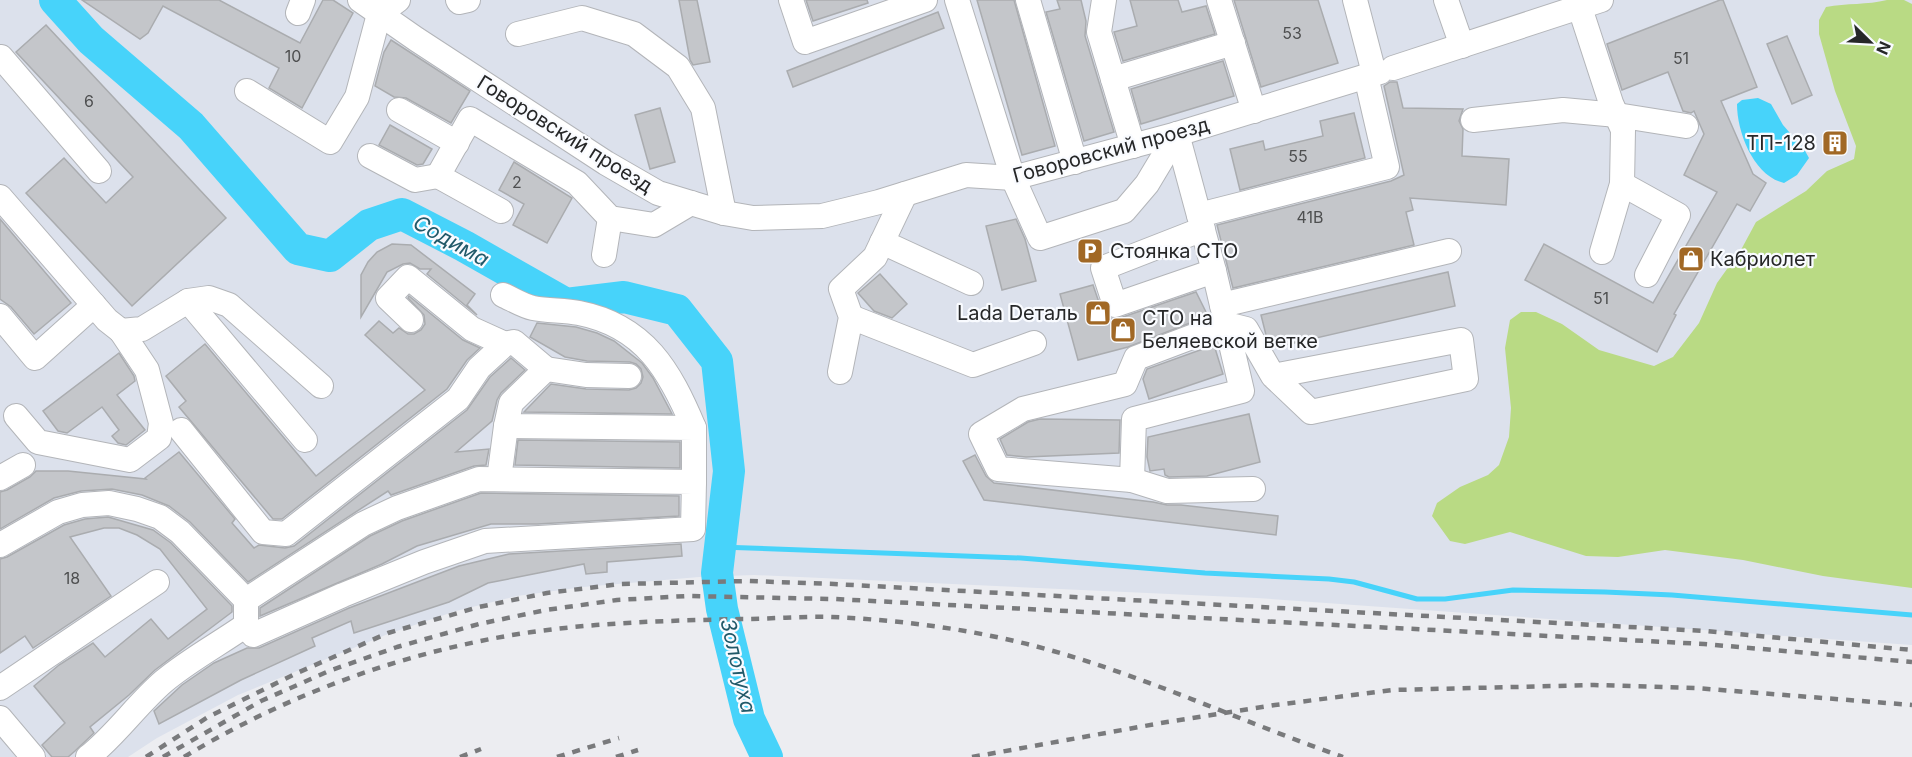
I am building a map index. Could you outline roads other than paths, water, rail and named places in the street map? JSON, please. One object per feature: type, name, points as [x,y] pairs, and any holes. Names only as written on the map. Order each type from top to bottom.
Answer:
[{"type":"street","points":[[458,0],[459,2],[468,0]]},
{"type":"street","points":[[790,0],[805,42],[869,9],[925,0]]},
{"type":"street","points":[[957,0],[1013,178],[1040,238],[1124,211],[1148,184],[1177,134]]},
{"type":"street","points":[[1028,0],[1075,162]]},
{"type":"street","points":[[1104,0],[1099,33],[1133,146]]},
{"type":"street","points":[[1219,0],[1254,111]]},
{"type":"street","points":[[1214,270],[1114,305],[1103,268],[1201,222],[1387,167],[1378,72],[1355,0]]},
{"type":"street","points":[[1446,0],[1462,46]]},
{"type":"street","points":[[247,91],[330,142],[357,97],[379,4]]},
{"type":"street","name":"Говоровский проезд","points":[[379,4],[416,39],[606,164],[658,193],[724,213],[753,218],[822,216],[966,175],[1013,178],[1254,111],[1591,4]]},
{"type":"street","points":[[1591,4],[1617,115],[1623,130],[1622,184],[1602,252]]},
{"type":"street","points":[[518,34],[582,18],[634,34],[678,67],[703,108],[724,213]]},
{"type":"street","points":[[1113,79],[1233,43]]},
{"type":"street","points":[[0,57],[99,171]]},
{"type":"street","points":[[399,110],[457,143]]},
{"type":"street","points":[[1473,120],[1563,110],[1617,115],[1686,126]]},
{"type":"street","points":[[438,176],[470,119],[577,183],[610,218],[654,225],[691,203]]},
{"type":"street","points":[[1132,480],[1134,419],[1242,391],[1214,270],[1177,134]]},
{"type":"street","points":[[370,156],[415,180],[438,176],[501,211]]},
{"type":"street","points":[[1622,184],[1678,215],[1647,275]]},
{"type":"street","points":[[840,372],[851,317],[842,289],[875,257],[905,194]]},
{"type":"street","points":[[0,198],[107,320],[121,331],[147,370],[161,423],[159,438],[130,460],[38,442],[16,416]]},
{"type":"street","points":[[604,255],[610,218]]},
{"type":"street","points":[[882,242],[971,283]]},
{"type":"street","points":[[1253,489],[1167,491],[1132,480],[998,469],[981,434],[1023,410],[1125,384],[1136,358],[1224,315],[1449,251]]},
{"type":"street","points":[[411,320],[388,298],[408,277],[472,328],[509,343],[546,369],[586,375],[629,376]]},
{"type":"street","points":[[0,545],[58,512],[82,505],[109,503],[160,517],[180,532],[246,600],[246,625],[253,635],[424,562],[485,541],[693,529],[694,428],[675,384],[654,354],[626,331],[596,317],[555,309],[531,308],[503,295]]},
{"type":"street","points":[[121,331],[142,328],[188,301],[209,298],[229,305],[321,386]]},
{"type":"street","points":[[188,301],[305,440]]},
{"type":"street","points":[[0,316],[35,358],[94,305]]},
{"type":"street","points":[[181,430],[262,532],[286,534],[458,399],[479,368],[509,343],[531,308]]},
{"type":"street","points":[[1224,315],[1246,329],[1273,376],[1311,412],[1466,379],[1461,340],[1273,376]]},
{"type":"street","points":[[851,317],[973,365],[1034,343]]},
{"type":"street","points":[[499,479],[511,403],[546,369]]},
{"type":"street","points":[[506,426],[694,428]]},
{"type":"street","points":[[0,478],[22,465]]},
{"type":"street","points":[[246,600],[363,524],[397,508],[479,479],[694,482]]},
{"type":"street","points":[[0,688],[157,582]]},
{"type":"street","points":[[88,757],[106,743],[131,712],[166,680],[246,625]]},
{"type":"street","points":[[0,718],[33,757]]},
{"type":"water","points":[[1758,98],[1771,104],[1783,125],[1809,158],[1797,175],[1784,183],[1773,179],[1756,163],[1740,128],[1737,104],[1742,100]]},
{"type":"waterway","name":"Содима","points":[[55,0],[91,40],[191,126],[298,249],[330,256],[369,225],[402,214],[566,304],[624,297],[677,310],[717,361],[729,471],[717,573],[722,609],[749,719],[767,757]]},
{"type":"waterway","points":[[720,547],[1021,558],[1205,573],[1329,579],[1354,582],[1417,599],[1445,599],[1513,590],[1605,592],[1672,595],[1912,615]]},
{"type":"railway","points":[[146,757],[208,717],[297,673],[388,633],[479,607],[547,593],[620,584],[748,581],[834,584],[1705,631],[1912,650]]},
{"type":"railway","points":[[163,757],[261,701],[329,671],[397,647],[479,624],[546,610],[617,600],[687,596],[834,599],[1704,644],[1912,662]]},
{"type":"railway","points":[[184,757],[253,719],[325,687],[400,661],[476,642],[542,631],[608,624],[821,617],[884,620],[935,626],[1035,646],[1152,684],[1343,757]]},
{"type":"railway","points":[[972,757],[1167,722],[1393,690],[1594,685],[1696,688],[1912,705]]},
{"type":"railway","points":[[557,757],[619,738]]},
{"type":"railway","points":[[460,757],[481,749]]},
{"type":"railway","points":[[616,757],[638,750]]},
{"type":"place","name":"ТП-128","points":[[1835,143]]},
{"type":"place","name":"Стоянка СТО","points":[[1090,251]]},
{"type":"place","name":"Кабриолет","points":[[1691,259]]},
{"type":"place","name":"Lada Dеталь","points":[[1098,313]]},
{"type":"place","name":"СТО на Беляевской ветке","points":[[1123,330]]},
{"type":"water label","name":"Золотуха","points":[[738,666]]}]
